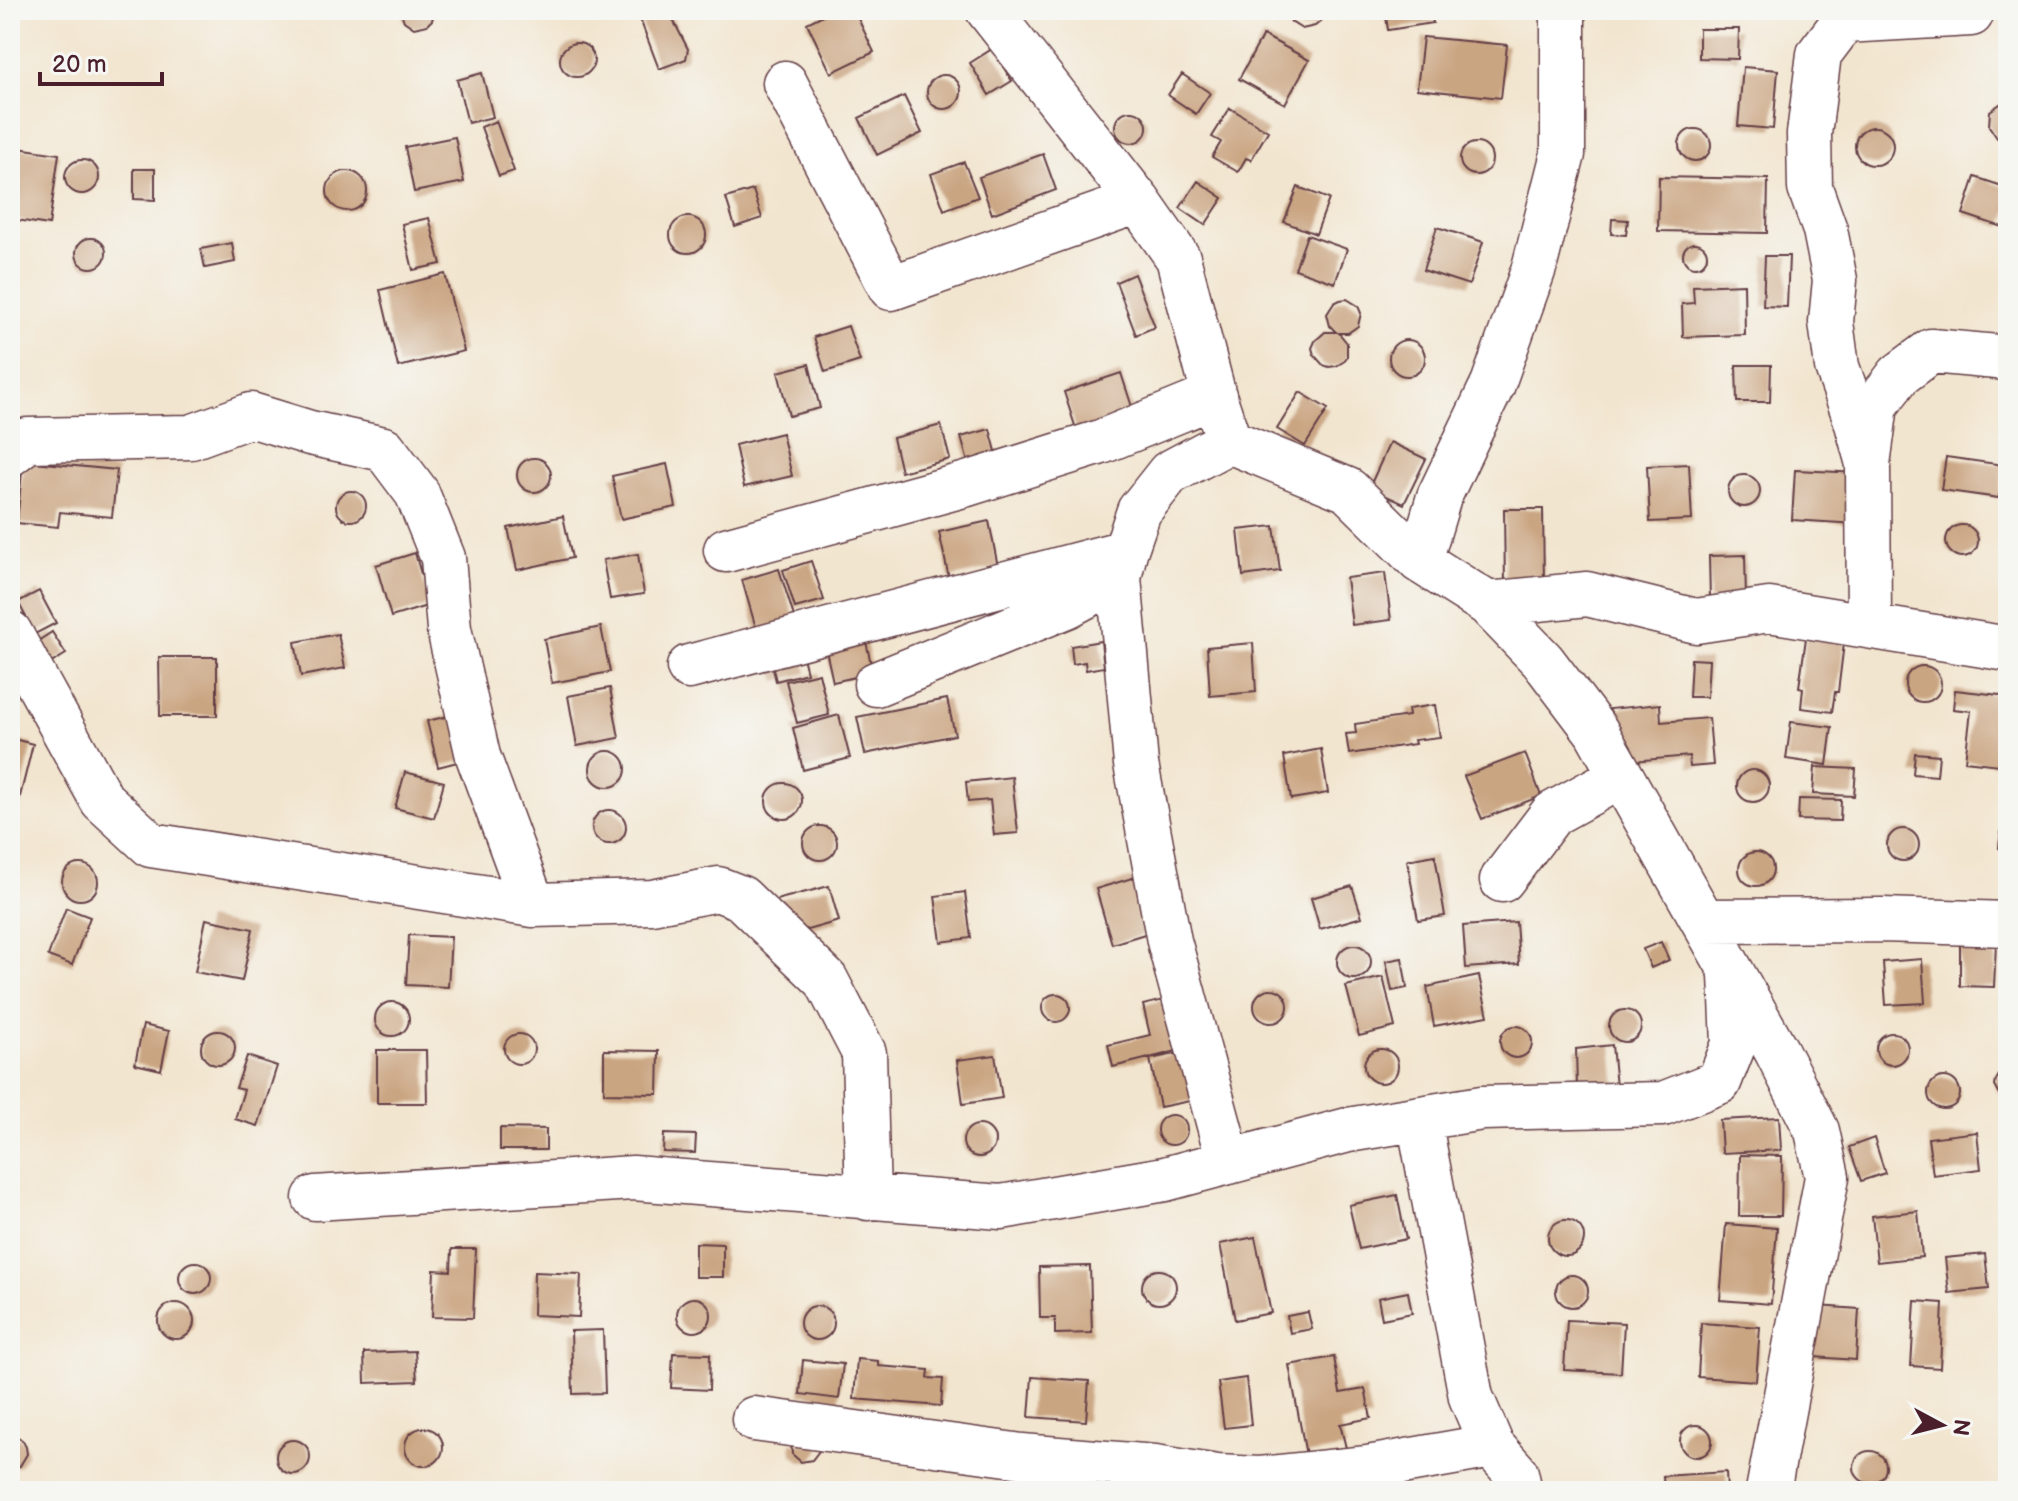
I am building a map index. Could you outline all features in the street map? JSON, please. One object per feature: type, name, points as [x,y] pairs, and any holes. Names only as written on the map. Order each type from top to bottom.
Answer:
[{"type":"street","points":[[988,10],[1138,201],[1178,258],[1229,441],[1348,490],[1420,561],[1488,604],[1543,661],[1596,731],[1777,1052],[1817,1131],[1827,1177],[1768,1491]]},
{"type":"street","points":[[1420,561],[1439,497],[1493,384],[1534,268],[1563,154],[1563,10]]},
{"type":"street","points":[[1868,464],[1837,367],[1831,322],[1835,280],[1825,230],[1810,188],[1809,134],[1819,54],[1844,15],[1971,14]]},
{"type":"street","points":[[785,83],[891,288],[1138,201]]},
{"type":"street","points":[[1869,625],[1868,464],[1876,405],[1899,375],[1931,351],[2008,358]]},
{"type":"street","points":[[726,550],[967,484],[1086,447],[1214,396]]},
{"type":"street","points":[[10,454],[28,440],[191,437],[251,415],[310,433],[384,449],[417,493],[443,558],[449,629],[478,756],[533,905]]},
{"type":"street","points":[[1229,441],[1169,473],[1139,511],[1122,565],[1136,764],[1169,941],[1229,1162]]},
{"type":"street","points":[[689,667],[1122,565]]},
{"type":"street","points":[[876,684],[1067,606],[1122,565]]},
{"type":"street","points":[[1488,604],[1587,594],[1696,621],[1769,610],[2008,649]]},
{"type":"street","points":[[10,633],[102,800],[151,845],[533,905],[652,902],[718,889],[741,898],[826,980],[864,1053],[868,1198]]},
{"type":"street","points":[[1502,880],[1552,814],[1621,776]]},
{"type":"street","points":[[1703,921],[1882,920],[2008,924]]},
{"type":"street","points":[[315,1198],[633,1178],[1001,1207],[1165,1179],[1348,1130],[1482,1108],[1663,1104],[1719,1082],[1734,1044],[1731,969]]},
{"type":"street","points":[[1419,1119],[1471,1397],[1492,1446],[1516,1473],[1520,1491]]},
{"type":"street","points":[[754,1419],[1022,1456],[1155,1467],[1217,1477],[1314,1482],[1368,1468],[1492,1446]]},
{"type":"building","points":[[10,10],[20,10],[15,45],[10,45]]},
{"type":"building","points":[[400,10],[434,10],[434,14],[427,25],[414,28],[404,21]]},
{"type":"building","points":[[668,10],[688,49],[686,59],[659,69],[640,19]]},
{"type":"building","points":[[833,10],[854,10],[874,52],[831,73],[807,23]]},
{"type":"building","points":[[1288,10],[1321,10],[1322,15],[1315,26],[1302,29],[1291,22]]},
{"type":"building","points":[[1385,10],[1431,10],[1433,23],[1388,30]]},
{"type":"building","points":[[1699,29],[1739,29],[1738,59],[1699,58]]},
{"type":"building","points":[[1263,35],[1309,60],[1285,104],[1239,79]]},
{"type":"building","points":[[1423,37],[1507,45],[1501,98],[1417,89]]},
{"type":"building","points":[[577,43],[589,48],[594,60],[589,72],[577,77],[565,72],[560,60],[565,48]]},
{"type":"building","points":[[992,49],[1012,81],[989,95],[970,63]]},
{"type":"building","points":[[1743,67],[1778,70],[1773,129],[1738,126]]},
{"type":"building","points":[[482,73],[493,117],[468,123],[457,80]]},
{"type":"building","points":[[1182,74],[1210,93],[1196,114],[1168,95]]},
{"type":"building","points":[[944,75],[956,80],[961,92],[956,104],[944,109],[932,104],[927,92],[932,80]]},
{"type":"building","points":[[904,96],[922,133],[877,155],[859,118]]},
{"type":"building","points":[[2008,102],[2008,141],[1997,138],[1989,126],[1990,111]]},
{"type":"building","points":[[1230,108],[1268,131],[1251,160],[1246,158],[1238,172],[1212,157],[1221,142],[1212,137]]},
{"type":"building","points":[[1131,111],[1142,116],[1147,127],[1142,138],[1131,143],[1120,138],[1115,127],[1120,116]]},
{"type":"building","points":[[496,121],[514,171],[499,176],[481,127]]},
{"type":"building","points":[[1874,127],[1888,132],[1893,146],[1888,160],[1874,165],[1860,160],[1855,146],[1860,132]]},
{"type":"building","points":[[1695,129],[1706,134],[1711,145],[1706,156],[1695,161],[1684,156],[1679,145],[1684,134]]},
{"type":"building","points":[[455,137],[464,182],[414,192],[405,147]]},
{"type":"building","points":[[1476,143],[1488,147],[1492,159],[1488,171],[1476,175],[1464,171],[1460,159],[1464,147]]},
{"type":"building","points":[[18,148],[59,154],[49,225],[10,219]]},
{"type":"building","points":[[1043,154],[1056,190],[992,214],[979,177]]},
{"type":"building","points":[[82,160],[94,165],[99,177],[94,189],[82,194],[70,189],[65,177],[70,165]]},
{"type":"building","points":[[964,162],[978,197],[944,210],[931,174]]},
{"type":"building","points":[[134,169],[155,169],[155,200],[134,199]]},
{"type":"building","points":[[347,171],[361,177],[367,191],[361,205],[347,211],[333,205],[327,191],[333,177]]},
{"type":"building","points":[[1659,177],[1768,179],[1767,233],[1658,231]]},
{"type":"building","points":[[1975,177],[2008,188],[2008,210],[2002,227],[1963,214]]},
{"type":"building","points":[[1198,181],[1223,198],[1205,225],[1180,208]]},
{"type":"building","points":[[1298,187],[1329,199],[1316,234],[1284,222]]},
{"type":"building","points":[[753,190],[762,218],[735,227],[726,198]]},
{"type":"building","points":[[688,217],[701,222],[706,235],[701,248],[688,253],[675,248],[670,235],[675,222]]},
{"type":"building","points":[[429,218],[441,264],[413,270],[402,224]]},
{"type":"building","points":[[1612,219],[1628,220],[1626,235],[1611,234]]},
{"type":"building","points":[[1437,227],[1483,242],[1469,285],[1423,270]]},
{"type":"building","points":[[1307,235],[1347,249],[1335,283],[1295,269]]},
{"type":"building","points":[[91,238],[102,242],[106,253],[102,264],[91,268],[80,264],[76,253],[80,242]]},
{"type":"building","points":[[232,243],[235,262],[205,268],[201,249]]},
{"type":"building","points":[[1695,243],[1703,247],[1707,255],[1703,263],[1695,267],[1687,263],[1683,255],[1687,247]]},
{"type":"building","points":[[1765,256],[1789,256],[1787,307],[1763,306]]},
{"type":"building","points":[[445,274],[464,351],[398,367],[380,290]]},
{"type":"building","points":[[1134,274],[1155,327],[1136,335],[1116,282]]},
{"type":"building","points":[[1744,284],[1745,335],[1683,337],[1682,304],[1694,303],[1693,286]]},
{"type":"building","points":[[1347,299],[1358,306],[1361,313],[1358,326],[1348,333],[1339,333],[1347,343],[1347,357],[1336,366],[1329,367],[1314,355],[1312,348],[1325,332],[1336,332],[1330,326],[1327,314],[1334,303]]},
{"type":"building","points":[[848,326],[860,361],[825,372],[814,337]]},
{"type":"building","points":[[1407,340],[1420,345],[1425,358],[1420,371],[1407,376],[1394,371],[1389,358],[1394,345]]},
{"type":"building","points":[[809,364],[820,408],[789,416],[778,372]]},
{"type":"building","points":[[1736,365],[1771,365],[1770,402],[1737,402]]},
{"type":"building","points":[[1121,373],[1134,413],[1077,432],[1064,392]]},
{"type":"building","points":[[1300,392],[1328,409],[1305,446],[1277,429]]},
{"type":"building","points":[[941,425],[950,459],[901,472],[893,438]]},
{"type":"building","points":[[990,429],[997,455],[968,462],[961,437]]},
{"type":"building","points":[[782,433],[792,476],[744,487],[735,445]]},
{"type":"building","points":[[1390,442],[1426,459],[1404,504],[1369,488]]},
{"type":"building","points":[[1946,457],[2004,465],[1999,498],[1941,490]]},
{"type":"building","points":[[534,458],[546,463],[551,475],[546,487],[534,492],[522,487],[517,475],[522,463]]},
{"type":"building","points":[[23,461],[117,470],[112,517],[60,512],[58,527],[17,523]]},
{"type":"building","points":[[667,464],[676,507],[621,519],[612,476]]},
{"type":"building","points":[[1689,464],[1692,520],[1650,522],[1647,466]]},
{"type":"building","points":[[1795,470],[1860,473],[1857,524],[1792,520]]},
{"type":"building","points":[[1744,475],[1755,480],[1760,491],[1755,502],[1744,507],[1733,502],[1728,491],[1733,480]]},
{"type":"building","points":[[351,491],[362,495],[366,506],[362,517],[351,521],[340,517],[336,506],[340,495]]},
{"type":"building","points":[[1504,509],[1543,509],[1544,585],[1505,586]]},
{"type":"building","points":[[563,516],[572,558],[517,570],[508,528]]},
{"type":"building","points":[[989,521],[998,567],[949,578],[939,532]]},
{"type":"building","points":[[1962,525],[1973,530],[1978,541],[1973,552],[1962,557],[1951,552],[1946,541],[1951,530]]},
{"type":"building","points":[[1274,526],[1280,571],[1243,576],[1238,530]]},
{"type":"building","points":[[415,553],[430,605],[391,617],[376,565]]},
{"type":"building","points":[[638,554],[644,594],[610,599],[603,560]]},
{"type":"building","points":[[1745,555],[1746,599],[1710,600],[1709,556]]},
{"type":"building","points":[[811,561],[824,600],[795,608],[783,570]]},
{"type":"building","points":[[779,569],[796,623],[758,635],[742,580]]},
{"type":"building","points":[[1385,573],[1391,620],[1352,625],[1346,578]]},
{"type":"building","points":[[39,591],[56,623],[35,634],[18,602]]},
{"type":"building","points":[[601,627],[610,672],[552,683],[544,639]]},
{"type":"building","points":[[52,632],[66,654],[51,663],[38,641]]},
{"type":"building","points":[[338,634],[345,668],[301,676],[295,642]]},
{"type":"building","points":[[865,637],[873,673],[833,682],[825,646]]},
{"type":"building","points":[[1806,638],[1844,643],[1838,692],[1835,692],[1832,712],[1801,708],[1803,688],[1799,687]]},
{"type":"building","points":[[1101,641],[1104,667],[1086,670],[1085,662],[1073,664],[1071,646]]},
{"type":"building","points":[[1253,643],[1256,692],[1210,696],[1207,647]]},
{"type":"building","points":[[159,657],[217,657],[217,716],[160,716]]},
{"type":"building","points":[[803,657],[807,673],[776,681],[772,665]]},
{"type":"building","points":[[1691,659],[1709,660],[1707,697],[1689,697]]},
{"type":"building","points":[[1923,666],[1936,671],[1941,684],[1936,697],[1923,702],[1910,697],[1905,684],[1910,671]]},
{"type":"building","points":[[819,673],[829,715],[797,723],[786,681]]},
{"type":"building","points":[[610,688],[619,738],[577,746],[568,696]]},
{"type":"building","points":[[1955,690],[2008,696],[2008,766],[1965,761],[1971,711],[1953,709]]},
{"type":"building","points":[[947,699],[955,735],[865,754],[857,717]]},
{"type":"building","points":[[1660,704],[1661,722],[1709,718],[1713,765],[1690,767],[1689,756],[1633,761],[1609,709]]},
{"type":"building","points":[[1435,705],[1440,737],[1349,754],[1346,734],[1356,733],[1355,724],[1409,716],[1408,709]]},
{"type":"building","points":[[462,713],[473,758],[438,767],[427,721]]},
{"type":"building","points":[[839,715],[850,758],[803,770],[793,728]]},
{"type":"building","points":[[1791,722],[1832,727],[1827,765],[1786,759]]},
{"type":"building","points":[[10,738],[33,744],[14,821],[10,820]]},
{"type":"building","points":[[1321,749],[1328,793],[1291,799],[1284,756]]},
{"type":"building","points":[[608,751],[620,757],[626,769],[620,781],[608,787],[596,781],[590,769],[596,757]]},
{"type":"building","points":[[1525,753],[1541,796],[1482,819],[1464,776]]},
{"type":"building","points":[[1915,753],[1939,755],[1937,776],[1913,774]]},
{"type":"building","points":[[1815,767],[1856,769],[1854,796],[1813,794]]},
{"type":"building","points":[[1753,770],[1764,775],[1769,786],[1764,797],[1753,802],[1742,797],[1737,786],[1742,775]]},
{"type":"building","points":[[405,772],[444,782],[434,818],[395,808]]},
{"type":"building","points":[[1012,777],[1018,833],[994,835],[990,800],[968,802],[966,782]]},
{"type":"building","points":[[784,783],[797,788],[802,801],[797,814],[784,819],[771,814],[766,801],[771,788]]},
{"type":"building","points":[[2008,791],[2008,849],[1999,848]]},
{"type":"building","points":[[1799,799],[1841,800],[1840,821],[1798,820]]},
{"type":"building","points":[[609,810],[621,815],[626,827],[621,839],[609,844],[597,839],[592,827],[597,815]]},
{"type":"building","points":[[820,826],[832,831],[837,843],[832,855],[820,860],[808,855],[803,843],[808,831]]},
{"type":"building","points":[[1903,829],[1914,834],[1919,845],[1914,856],[1903,861],[1892,856],[1887,845],[1892,834]]},
{"type":"building","points":[[1756,852],[1768,857],[1773,869],[1768,881],[1756,886],[1744,881],[1739,869],[1744,857]]},
{"type":"building","points":[[1435,855],[1445,916],[1418,920],[1407,860]]},
{"type":"building","points":[[80,864],[93,869],[98,882],[93,895],[80,900],[67,895],[62,882],[67,869]]},
{"type":"building","points":[[1142,875],[1158,930],[1112,944],[1096,889]]},
{"type":"building","points":[[829,886],[839,921],[786,936],[776,900]]},
{"type":"building","points":[[1352,886],[1362,917],[1320,929],[1311,898]]},
{"type":"building","points":[[965,892],[971,938],[941,942],[935,896]]},
{"type":"building","points":[[66,908],[90,917],[72,965],[48,956]]},
{"type":"building","points":[[206,919],[253,929],[242,981],[195,972]]},
{"type":"building","points":[[1516,922],[1519,964],[1466,968],[1463,926]]},
{"type":"building","points":[[409,935],[451,937],[448,987],[406,985]]},
{"type":"building","points":[[1661,942],[1669,960],[1651,968],[1643,949]]},
{"type":"building","points":[[1960,942],[1996,943],[1994,987],[1960,986]]},
{"type":"building","points":[[1354,945],[1366,950],[1371,962],[1366,974],[1354,979],[1342,974],[1337,962],[1342,950]]},
{"type":"building","points":[[1402,958],[1407,988],[1392,991],[1386,961]]},
{"type":"building","points":[[1922,959],[1925,1003],[1886,1005],[1883,962]]},
{"type":"building","points":[[1479,976],[1488,1016],[1434,1026],[1427,987]]},
{"type":"building","points":[[1383,977],[1395,1027],[1359,1036],[1346,986]]},
{"type":"building","points":[[1271,989],[1283,994],[1288,1006],[1283,1018],[1271,1023],[1259,1018],[1254,1006],[1259,994]]},
{"type":"building","points":[[1056,994],[1066,998],[1070,1008],[1066,1018],[1056,1022],[1046,1018],[1042,1008],[1046,998]]},
{"type":"building","points":[[1176,997],[1189,1048],[1113,1067],[1108,1045],[1150,1035],[1143,1005]]},
{"type":"building","points":[[392,1002],[404,1007],[409,1019],[404,1031],[392,1036],[380,1031],[375,1019],[380,1007]]},
{"type":"building","points":[[1625,1010],[1636,1015],[1641,1026],[1636,1037],[1625,1042],[1614,1037],[1609,1026],[1614,1015]]},
{"type":"building","points":[[143,1025],[169,1031],[161,1070],[135,1064]]},
{"type":"building","points":[[1516,1026],[1527,1031],[1532,1042],[1527,1053],[1516,1058],[1505,1053],[1500,1042],[1505,1031]]},
{"type":"building","points":[[218,1031],[230,1036],[235,1048],[230,1060],[218,1065],[206,1060],[201,1048],[206,1036]]},
{"type":"building","points":[[1892,1033],[1903,1038],[1908,1049],[1903,1060],[1892,1065],[1881,1060],[1876,1049],[1881,1038]]},
{"type":"building","points":[[519,1034],[530,1038],[534,1049],[530,1060],[519,1064],[508,1060],[504,1049],[508,1038]]},
{"type":"building","points":[[1612,1045],[1616,1087],[1577,1088],[1576,1049]]},
{"type":"building","points":[[1381,1049],[1393,1054],[1398,1066],[1393,1078],[1381,1083],[1369,1078],[1364,1066],[1369,1054]]},
{"type":"building","points":[[377,1050],[426,1050],[427,1103],[377,1103]]},
{"type":"building","points":[[604,1050],[659,1051],[658,1094],[604,1093]]},
{"type":"building","points":[[1185,1052],[1195,1100],[1160,1107],[1150,1059]]},
{"type":"building","points":[[995,1055],[1002,1098],[963,1104],[957,1060]]},
{"type":"building","points":[[247,1056],[277,1066],[258,1126],[235,1119],[244,1090],[236,1088]]},
{"type":"building","points":[[2008,1070],[2008,1101],[2001,1097],[1995,1086],[1999,1075]]},
{"type":"building","points":[[1944,1077],[1955,1082],[1960,1093],[1955,1104],[1944,1109],[1933,1104],[1928,1093],[1933,1082]]},
{"type":"building","points":[[1172,1115],[1178,1116],[1186,1124],[1186,1136],[1178,1144],[1172,1145],[1166,1144],[1158,1136],[1157,1130],[1158,1124],[1166,1116]]},
{"type":"building","points":[[1779,1117],[1781,1150],[1722,1153],[1720,1120]]},
{"type":"building","points":[[979,1125],[990,1130],[995,1141],[990,1152],[979,1157],[968,1152],[963,1141],[968,1130]]},
{"type":"building","points":[[500,1128],[546,1129],[546,1150],[500,1150]]},
{"type":"building","points":[[1977,1132],[1981,1169],[1933,1175],[1928,1138]]},
{"type":"building","points":[[664,1134],[696,1135],[695,1153],[663,1152]]},
{"type":"building","points":[[1874,1138],[1885,1173],[1861,1181],[1849,1147]]},
{"type":"building","points":[[1740,1155],[1782,1156],[1781,1216],[1739,1216]]},
{"type":"building","points":[[1397,1195],[1406,1239],[1359,1249],[1349,1205]]},
{"type":"building","points":[[1918,1211],[1922,1257],[1877,1262],[1872,1216]]},
{"type":"building","points":[[1566,1220],[1579,1225],[1584,1238],[1579,1251],[1566,1256],[1553,1251],[1548,1238],[1553,1225]]},
{"type":"building","points":[[1726,1224],[1777,1228],[1771,1304],[1720,1300]]},
{"type":"building","points":[[1255,1237],[1271,1313],[1235,1320],[1220,1244]]},
{"type":"building","points":[[695,1243],[723,1244],[723,1277],[695,1277]]},
{"type":"building","points":[[452,1249],[476,1249],[473,1318],[432,1317],[434,1270],[451,1271]]},
{"type":"building","points":[[1985,1254],[1989,1289],[1949,1293],[1945,1258]]},
{"type":"building","points":[[195,1262],[206,1267],[211,1278],[206,1289],[195,1294],[184,1289],[179,1278],[184,1267]]},
{"type":"building","points":[[1090,1266],[1092,1333],[1055,1334],[1055,1318],[1040,1318],[1039,1267]]},
{"type":"building","points":[[1159,1270],[1171,1275],[1176,1287],[1171,1299],[1159,1304],[1147,1299],[1142,1287],[1147,1275]]},
{"type":"building","points":[[534,1272],[581,1274],[579,1317],[533,1315]]},
{"type":"building","points":[[1572,1275],[1583,1280],[1588,1291],[1583,1302],[1572,1307],[1561,1302],[1556,1291],[1561,1280]]},
{"type":"building","points":[[1408,1292],[1412,1313],[1382,1319],[1378,1298]]},
{"type":"building","points":[[694,1298],[706,1303],[711,1315],[706,1327],[694,1332],[682,1327],[677,1315],[682,1303]]},
{"type":"building","points":[[1915,1301],[1943,1303],[1940,1368],[1911,1366]]},
{"type":"building","points":[[176,1303],[189,1308],[194,1321],[189,1334],[176,1339],[163,1334],[158,1321],[163,1308]]},
{"type":"building","points":[[817,1306],[829,1311],[834,1323],[829,1335],[817,1340],[805,1335],[800,1323],[805,1311]]},
{"type":"building","points":[[1817,1306],[1859,1309],[1856,1360],[1814,1357]]},
{"type":"building","points":[[1308,1312],[1312,1329],[1290,1333],[1287,1316]]},
{"type":"building","points":[[1567,1320],[1624,1323],[1621,1373],[1564,1370]]},
{"type":"building","points":[[1701,1323],[1760,1327],[1756,1381],[1698,1377]]},
{"type":"building","points":[[603,1330],[605,1393],[573,1394],[571,1331]]},
{"type":"building","points":[[415,1351],[417,1381],[365,1383],[364,1353]]},
{"type":"building","points":[[673,1353],[710,1354],[709,1390],[671,1388]]},
{"type":"building","points":[[1334,1357],[1340,1393],[1365,1389],[1371,1418],[1340,1424],[1346,1448],[1306,1455],[1289,1365]]},
{"type":"building","points":[[857,1359],[878,1361],[878,1366],[929,1370],[928,1378],[943,1379],[941,1406],[854,1399]]},
{"type":"building","points":[[803,1360],[843,1364],[839,1399],[800,1394]]},
{"type":"building","points":[[1032,1377],[1089,1381],[1086,1421],[1029,1417]]},
{"type":"building","points":[[1246,1378],[1251,1425],[1224,1428],[1218,1382]]},
{"type":"building","points":[[1696,1425],[1707,1430],[1712,1441],[1707,1452],[1696,1457],[1685,1452],[1680,1441],[1685,1430]]},
{"type":"building","points":[[424,1428],[437,1434],[443,1447],[437,1460],[424,1466],[411,1460],[405,1447],[411,1434]]},
{"type":"building","points":[[10,1435],[23,1441],[27,1454],[20,1466],[10,1469]]},
{"type":"building","points":[[293,1440],[305,1445],[310,1457],[305,1469],[293,1474],[281,1469],[276,1457],[281,1445]]},
{"type":"building","points":[[791,1443],[819,1446],[819,1451],[812,1460],[801,1462],[792,1454]]},
{"type":"building","points":[[1870,1451],[1881,1456],[1886,1467],[1881,1478],[1870,1483],[1859,1478],[1854,1467],[1859,1456]]},
{"type":"building","points":[[1726,1472],[1727,1491],[1664,1491],[1663,1476]]}]
